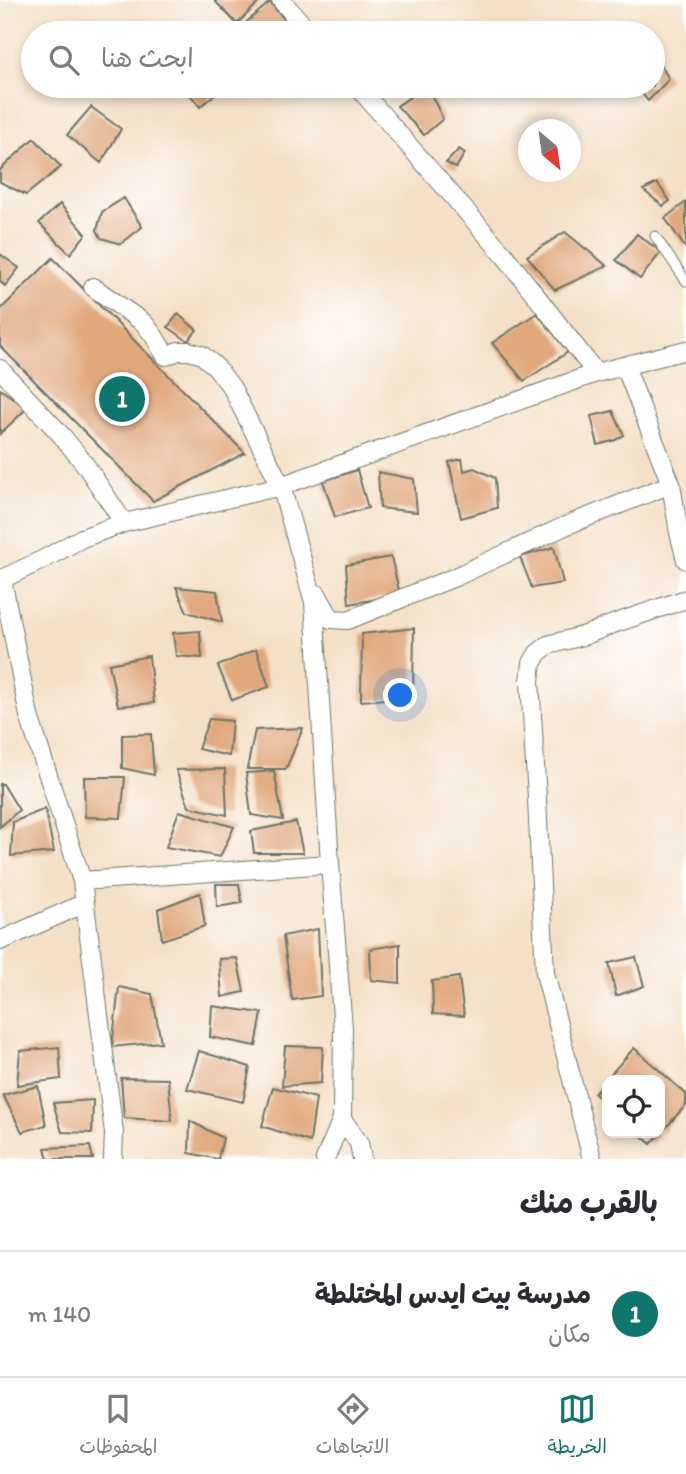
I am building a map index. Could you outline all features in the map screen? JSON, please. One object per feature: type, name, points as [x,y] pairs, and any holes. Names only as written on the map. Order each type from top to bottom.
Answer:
[{"type":"street","points":[[281,0],[299,21]]},
{"type":"street","points":[[367,98],[505,256],[596,373]]},
{"type":"street","points":[[93,288],[144,323],[166,356],[178,351],[202,355],[216,367],[232,388],[281,486],[314,602],[343,1029],[342,1119],[325,1159]]},
{"type":"street","points":[[113,1159],[114,1133],[82,881],[29,716],[4,619],[1,579],[82,538],[124,523],[281,486],[596,373],[686,350]]},
{"type":"street","points":[[625,366],[671,484],[686,561]]},
{"type":"street","points":[[0,369],[84,463],[124,523]]},
{"type":"street","points":[[314,602],[316,593],[331,619],[348,620],[455,577],[565,526],[671,484]]},
{"type":"street","points":[[592,1159],[545,973],[530,681],[532,663],[538,653],[548,645],[586,635],[686,599]]},
{"type":"street","points":[[82,881],[330,864]]},
{"type":"street","points":[[0,941],[85,903]]},
{"type":"street","points":[[342,1119],[359,1143],[362,1159]]},
{"type":"lane","points":[[655,236],[686,281]]},
{"type":"building","points":[[214,0],[261,0],[240,21],[234,21]]},
{"type":"building","points":[[270,2],[286,21],[248,21]]},
{"type":"building","points":[[193,98],[210,98],[200,107]]},
{"type":"building","points":[[409,98],[433,98],[443,119],[424,135],[397,106]]},
{"type":"building","points":[[91,107],[121,129],[101,163],[67,135]]},
{"type":"building","points":[[34,138],[61,167],[26,195],[0,182],[0,170]]},
{"type":"building","points":[[459,149],[465,153],[456,168],[446,163]]},
{"type":"building","points":[[657,183],[670,201],[663,206],[643,190]]},
{"type":"building","points":[[124,198],[142,227],[121,244],[101,238],[97,230],[102,212]]},
{"type":"building","points":[[686,202],[686,249],[665,218]]},
{"type":"building","points":[[60,204],[86,234],[70,254],[39,223]]},
{"type":"building","points":[[565,232],[607,266],[555,290],[527,256]]},
{"type":"building","points":[[637,234],[661,252],[640,279],[616,260]]},
{"type":"building","points":[[0,254],[19,268],[5,286],[0,281]]},
{"type":"building","points":[[53,258],[245,453],[153,501],[0,346],[0,310]]},
{"type":"building","points":[[537,313],[568,352],[524,381],[492,343]]},
{"type":"building","points":[[178,314],[197,330],[188,341],[168,327]]},
{"type":"building","points":[[0,389],[27,408],[0,434]]},
{"type":"building","points":[[613,411],[624,435],[598,445],[591,416]]},
{"type":"building","points":[[462,459],[464,471],[474,468],[495,478],[497,508],[461,518],[449,462]]},
{"type":"building","points":[[357,470],[368,508],[335,517],[323,481]]},
{"type":"building","points":[[378,472],[414,479],[417,512],[380,508]]},
{"type":"building","points":[[554,547],[563,583],[532,588],[520,557]]},
{"type":"building","points":[[391,557],[400,595],[349,604],[346,565]]},
{"type":"building","points":[[176,587],[217,591],[222,622],[187,612]]},
{"type":"building","points":[[414,628],[413,697],[361,701],[362,634]]},
{"type":"building","points":[[200,631],[202,658],[176,656],[173,633]]},
{"type":"building","points":[[256,649],[269,687],[232,700],[218,666]]},
{"type":"building","points":[[149,656],[154,703],[118,706],[109,664]]},
{"type":"building","points":[[209,719],[232,721],[229,756],[198,749]]},
{"type":"building","points":[[303,728],[286,769],[247,769],[255,730]]},
{"type":"building","points":[[151,734],[154,775],[122,768],[122,735]]},
{"type":"building","points":[[225,769],[227,815],[189,807],[176,770]]},
{"type":"building","points":[[274,771],[283,820],[251,815],[246,773]]},
{"type":"building","points":[[84,777],[125,777],[121,818],[85,817]]},
{"type":"building","points":[[0,784],[3,784],[19,810],[0,827]]},
{"type":"building","points":[[45,809],[54,852],[11,856],[13,822]]},
{"type":"building","points":[[179,811],[234,827],[220,857],[166,847]]},
{"type":"building","points":[[296,822],[303,853],[254,853],[251,831]]},
{"type":"building","points":[[216,884],[239,884],[242,903],[217,907]]},
{"type":"building","points":[[200,893],[205,926],[162,940],[158,909]]},
{"type":"building","points":[[318,929],[321,996],[292,1000],[283,936]]},
{"type":"building","points":[[400,944],[400,983],[371,980],[370,949]]},
{"type":"building","points":[[636,957],[644,986],[616,996],[609,963]]},
{"type":"building","points":[[237,958],[244,992],[222,997],[219,959]]},
{"type":"building","points":[[459,977],[464,1016],[433,1014],[432,981]]},
{"type":"building","points":[[119,987],[152,994],[161,1042],[112,1047]]},
{"type":"building","points":[[212,1006],[262,1013],[256,1046],[210,1037]]},
{"type":"building","points":[[285,1046],[323,1047],[321,1083],[282,1086]]},
{"type":"building","points":[[59,1047],[61,1079],[17,1085],[20,1051]]},
{"type":"building","points":[[634,1048],[665,1075],[610,1075]]},
{"type":"building","points":[[199,1051],[250,1067],[243,1102],[187,1089]]},
{"type":"building","points":[[665,1075],[686,1094],[686,1105],[665,1128]]},
{"type":"building","points":[[121,1078],[168,1079],[172,1121],[124,1118]]},
{"type":"building","points":[[602,1084],[602,1100],[594,1093]]},
{"type":"building","points":[[38,1086],[46,1125],[22,1132],[3,1095]]},
{"type":"building","points":[[273,1087],[316,1098],[310,1142],[262,1126]]},
{"type":"building","points":[[93,1100],[92,1133],[62,1132],[53,1103]]},
{"type":"building","points":[[190,1121],[223,1138],[218,1159],[189,1153]]},
{"type":"building","points":[[644,1138],[656,1138],[651,1144]]},
{"type":"building","points":[[90,1146],[93,1159],[48,1159],[45,1148]]},
{"type":"place","name":"مدرسة بيت ايدس المختلطة","points":[[122,399]]}]
